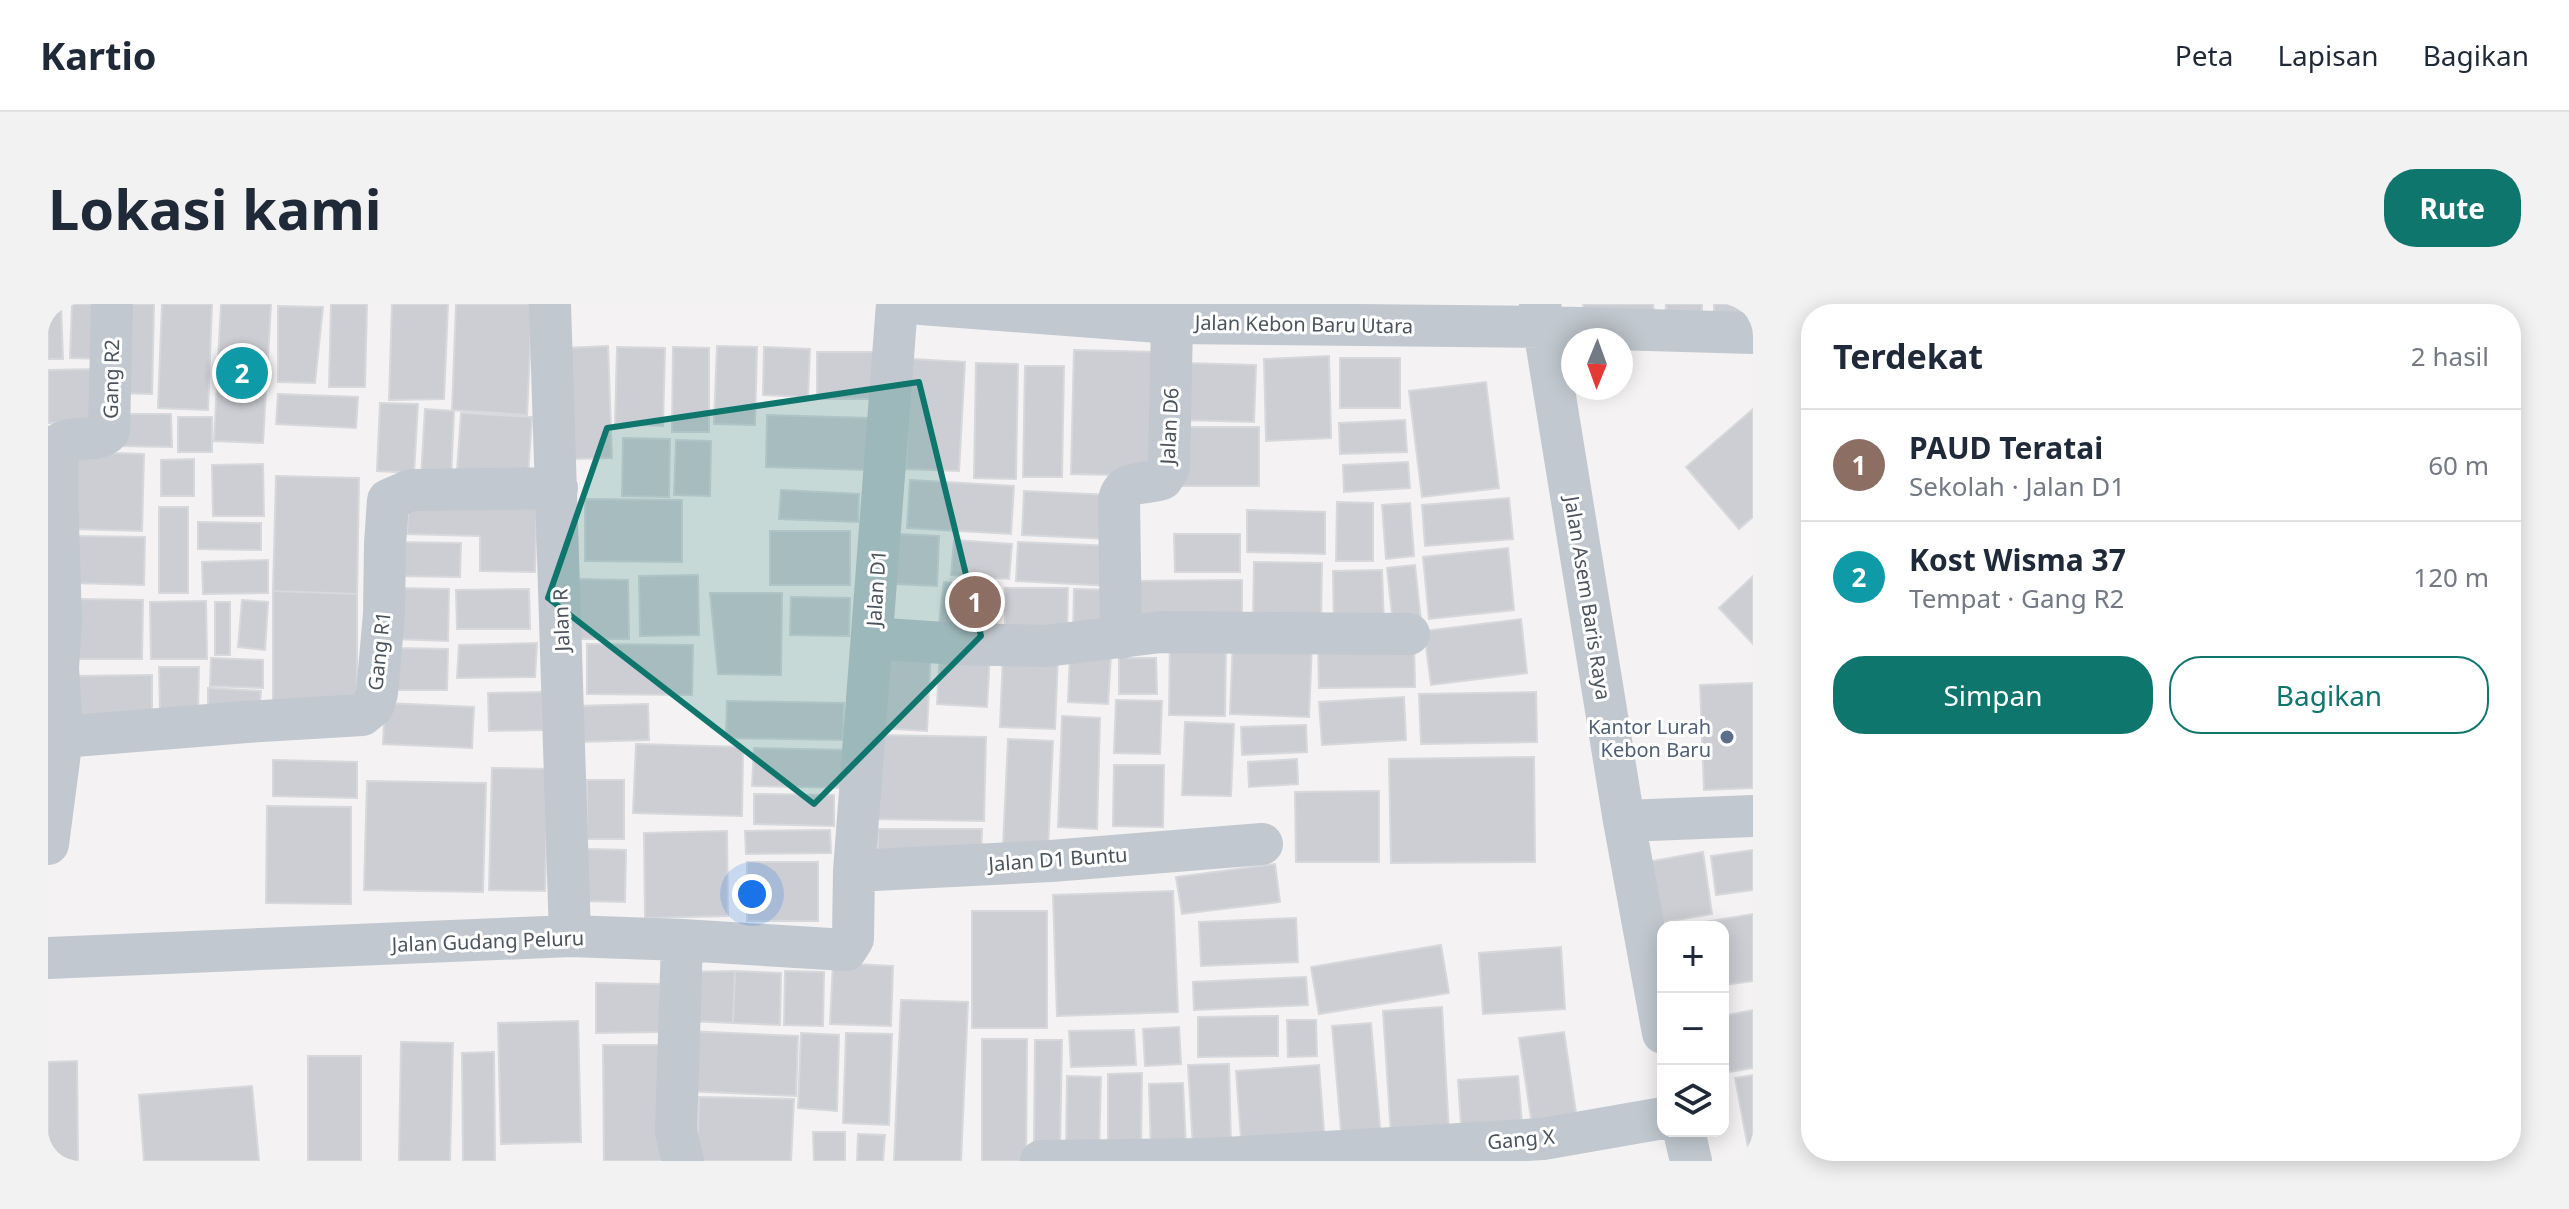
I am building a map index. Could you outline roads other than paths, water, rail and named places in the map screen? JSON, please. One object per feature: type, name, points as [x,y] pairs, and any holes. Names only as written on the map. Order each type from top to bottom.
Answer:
[{"type":"street","name":"Gang R2","points":[[48,844],[61,622],[58,445],[65,441],[100,438],[109,431],[112,304]]},
{"type":"street","name":"Jalan R","points":[[550,304],[570,936]]},
{"type":"street","name":"Jalan D1","points":[[854,871],[897,304]]},
{"type":"street","name":"Jalan Kebon Baru Utara","points":[[921,304],[1172,323],[1542,315],[1753,333]]},
{"type":"street","name":"Jalan Asem Baris Raya","points":[[1542,315],[1624,821],[1657,1000]]},
{"type":"street","name":"Jalan D6","points":[[1121,638],[1119,500],[1127,485],[1162,479],[1169,468],[1172,323]]},
{"type":"street","name":"Gang R1","points":[[55,739],[362,715],[373,706],[377,693],[384,614],[388,500],[411,490],[557,488]]},
{"type":"street","points":[[872,638],[1046,646],[1161,632],[1409,634]]},
{"type":"street","points":[[1624,821],[1753,816]]},
{"type":"street","name":"Jalan D1 Buntu","points":[[854,871],[1051,861],[1262,844]]},
{"type":"street","name":"Jalan Gudang Peluru","points":[[48,958],[570,936],[843,951],[853,939],[854,871]]},
{"type":"street","points":[[682,940],[676,1132],[683,1161]]},
{"type":"street","name":"Gang X","points":[[1041,1161],[1208,1159],[1543,1139],[1657,1119]]},
{"type":"street","points":[[1685,1137],[1691,1161]]},
{"type":"place","name":"Kost Wisma 37","points":[[242,373]]},
{"type":"place","name":"PAUD Teratai","points":[[975,602]]},
{"type":"place","name":"Kantor Lurah Kebon Baru","points":[[1727,737]]}]
